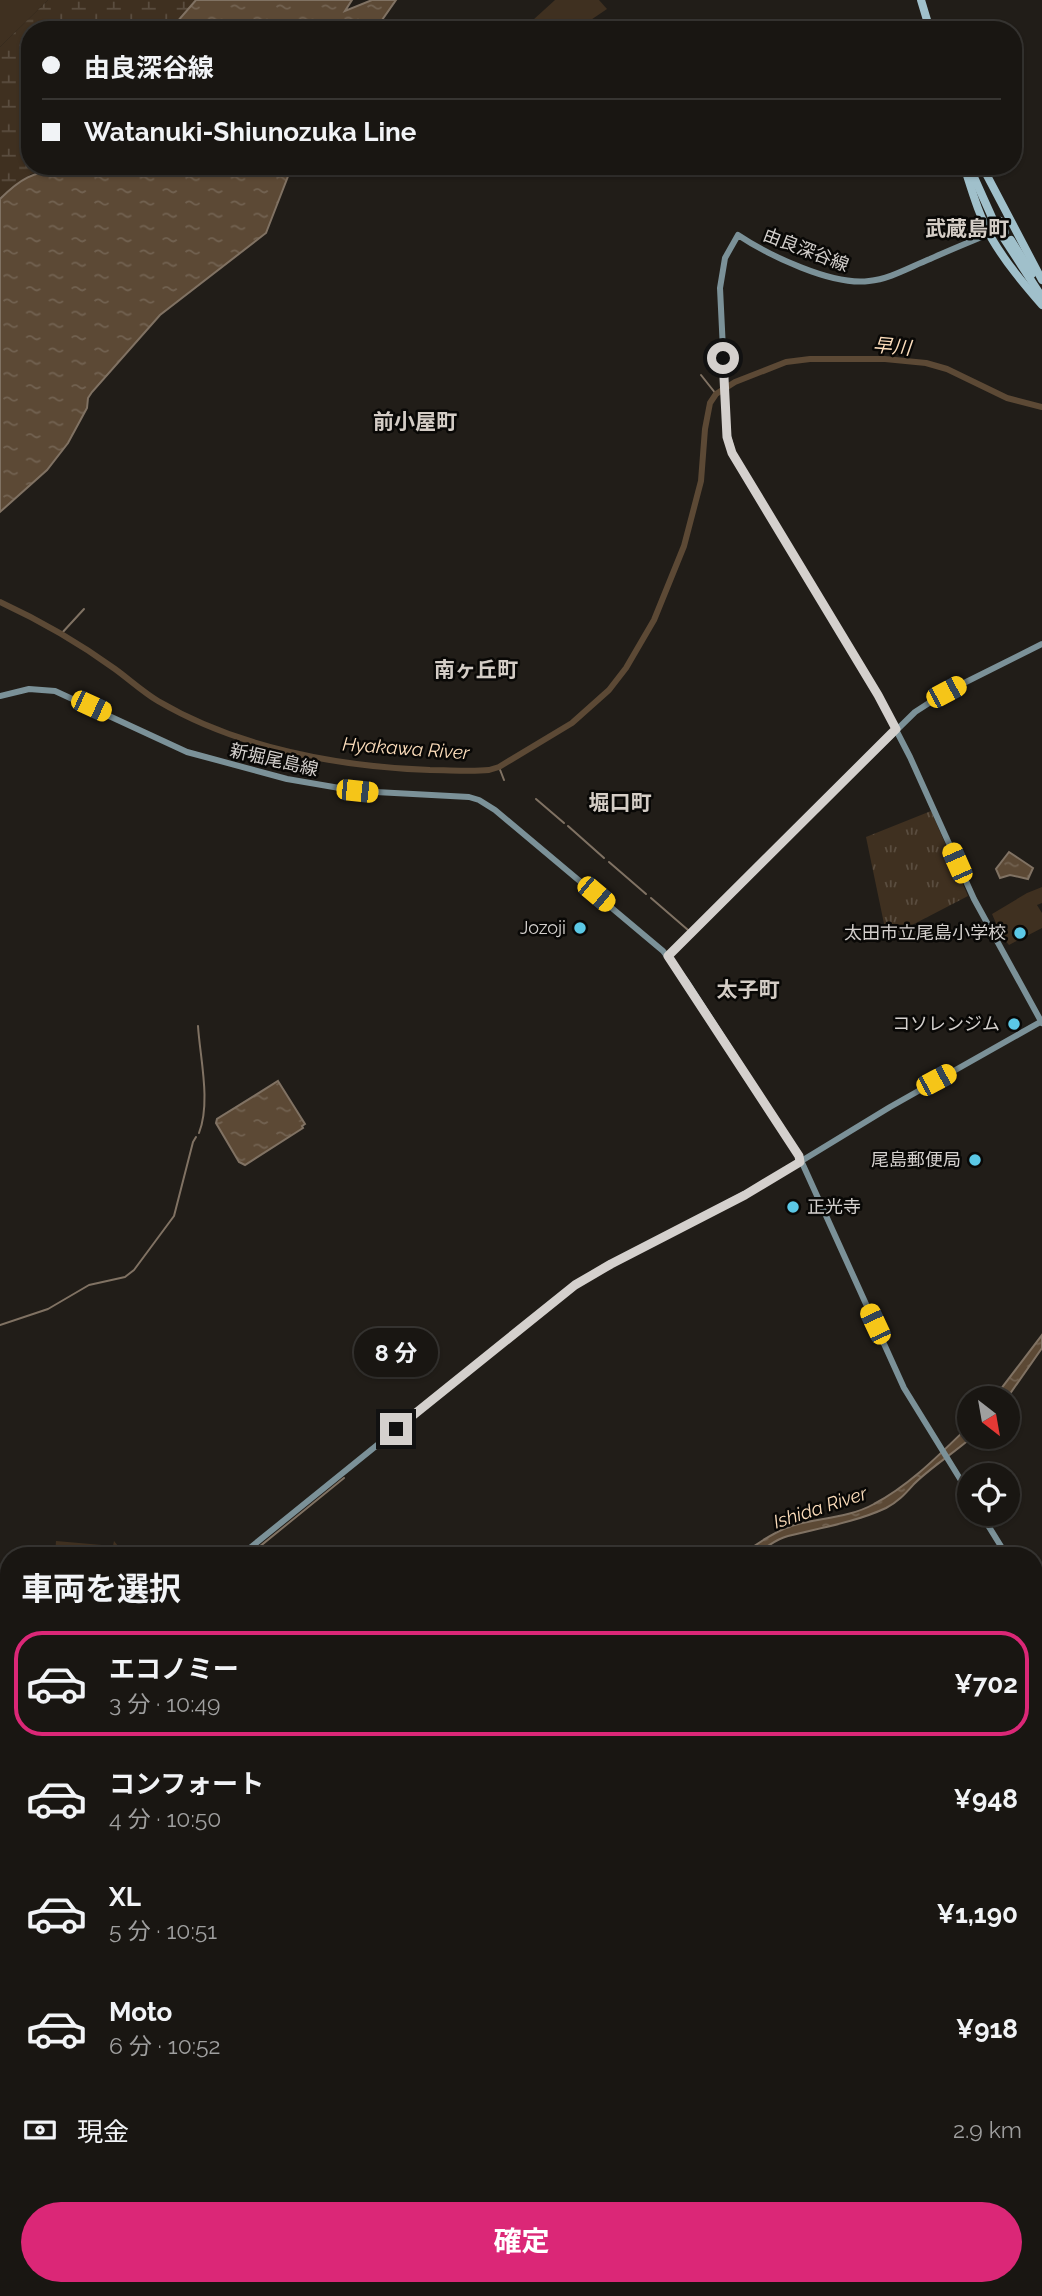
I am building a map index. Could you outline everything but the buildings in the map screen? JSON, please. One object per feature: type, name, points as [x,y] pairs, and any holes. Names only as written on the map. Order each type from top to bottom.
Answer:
[{"type":"highway","points":[[920,0],[926,21]]},
{"type":"highway","points":[[971,175],[977,207],[989,233],[1013,270],[1042,305]]},
{"type":"highway","points":[[973,175],[997,223],[1042,297]]},
{"type":"highway","points":[[987,175],[1042,280]]},
{"type":"highway","points":[[1003,233],[1042,289]]},
{"type":"main road","name":"由良深谷線","points":[[1012,224],[890,275],[860,282],[828,276],[768,254],[738,235],[725,258],[721,279],[723,363],[727,437],[734,458],[878,695],[974,899],[1042,1022]]},
{"type":"main road","points":[[668,956],[915,712],[937,697],[1042,644]]},
{"type":"main road","name":"新堀尾島線","points":[[0,696],[29,689],[55,691],[187,751],[287,779],[357,791],[479,800],[500,814],[668,956],[799,1156],[800,1162]]},
{"type":"main road","points":[[251,1547],[575,1285],[745,1195],[905,1098],[1042,1022]]},
{"type":"main road","points":[[800,1162],[912,1404],[957,1476]]},
{"type":"main road","points":[[988,1526],[1001,1547]]},
{"type":"green space","points":[[0,0],[48,0],[27,21],[21,21],[21,26],[0,47]]},
{"type":"green space","points":[[48,0],[196,0],[178,21],[27,21]]},
{"type":"green space","points":[[555,0],[599,0],[607,9],[589,21],[532,21]]},
{"type":"green space","points":[[21,26],[21,175],[30,175],[0,199],[0,47]]},
{"type":"green space","points":[[931,811],[968,896],[887,938],[866,837]]},
{"type":"green space","points":[[1042,887],[1042,903],[1037,905],[1042,913],[1042,928],[1009,945],[1002,937],[992,914]]},
{"type":"green space","points":[[56,1541],[113,1546],[114,1541],[119,1547],[56,1547]]},
{"type":"water","points":[[196,0],[352,0],[345,11],[372,0],[396,0],[381,21],[178,21]]},
{"type":"water","points":[[289,175],[266,233],[160,315],[92,392],[87,408],[68,443],[47,470],[0,512],[0,199],[30,176]]},
{"type":"water","points":[[1009,852],[1033,868],[1028,879],[1010,875],[1000,878],[996,869]]},
{"type":"water","points":[[278,1081],[305,1124],[303,1128],[245,1165],[239,1162],[216,1123],[217,1119]]},
{"type":"water","points":[[1042,1335],[1042,1348],[1015,1386],[1003,1386]]},
{"type":"water","points":[[957,1438],[957,1449],[890,1506],[850,1521],[781,1538],[766,1547],[753,1547],[791,1526],[864,1509],[912,1478]]},
{"type":"waterway","name":"Hyakawa River","points":[[0,602],[74,641],[158,701],[221,731],[255,743],[360,765],[430,770],[489,770],[499,767],[572,723],[609,690],[626,668],[654,620],[684,546],[701,481],[710,403],[716,394],[735,382],[786,362],[810,359],[885,359],[926,363],[947,369],[1007,398],[1042,407]]},
{"type":"waterway","points":[[701,375],[716,394]]},
{"type":"waterway","points":[[61,634],[84,609]]},
{"type":"waterway","points":[[499,767],[504,780]]},
{"type":"waterway","points":[[536,799],[564,823]]},
{"type":"waterway","points":[[568,826],[604,858]]},
{"type":"waterway","points":[[609,862],[646,894]]},
{"type":"waterway","points":[[651,898],[688,930]]},
{"type":"waterway","points":[[198,1026],[204,1080],[204,1108],[199,1133]]},
{"type":"waterway","points":[[0,1325],[48,1309],[89,1285],[125,1277],[134,1270],[174,1216],[196,1137]]},
{"type":"waterway","points":[[259,1547],[344,1478]]},
{"type":"place","name":"Jozoji","points":[[580,928]]},
{"type":"place","name":"太田市立尾島小学校","points":[[1020,933]]},
{"type":"place","name":"コソレンジム","points":[[1014,1024]]},
{"type":"place","name":"尾島郵便局","points":[[975,1160]]},
{"type":"place","name":"正光寺","points":[[793,1207]]},
{"type":"district","name":"武蔵島町","points":[[967,229]]},
{"type":"district","name":"前小屋町","points":[[415,422]]},
{"type":"district","name":"南ヶ丘町","points":[[476,670]]},
{"type":"district","name":"堀口町","points":[[620,803]]},
{"type":"district","name":"太子町","points":[[748,990]]},
{"type":"route","points":[[396,1429],[575,1285],[745,1195],[800,1162],[799,1156],[668,956],[896,729],[732,453],[727,437],[723,358]]},
{"type":"water label","name":"早川","points":[[892,346]]},
{"type":"water label","name":"Ishida River","points":[[820,1507]]}]
